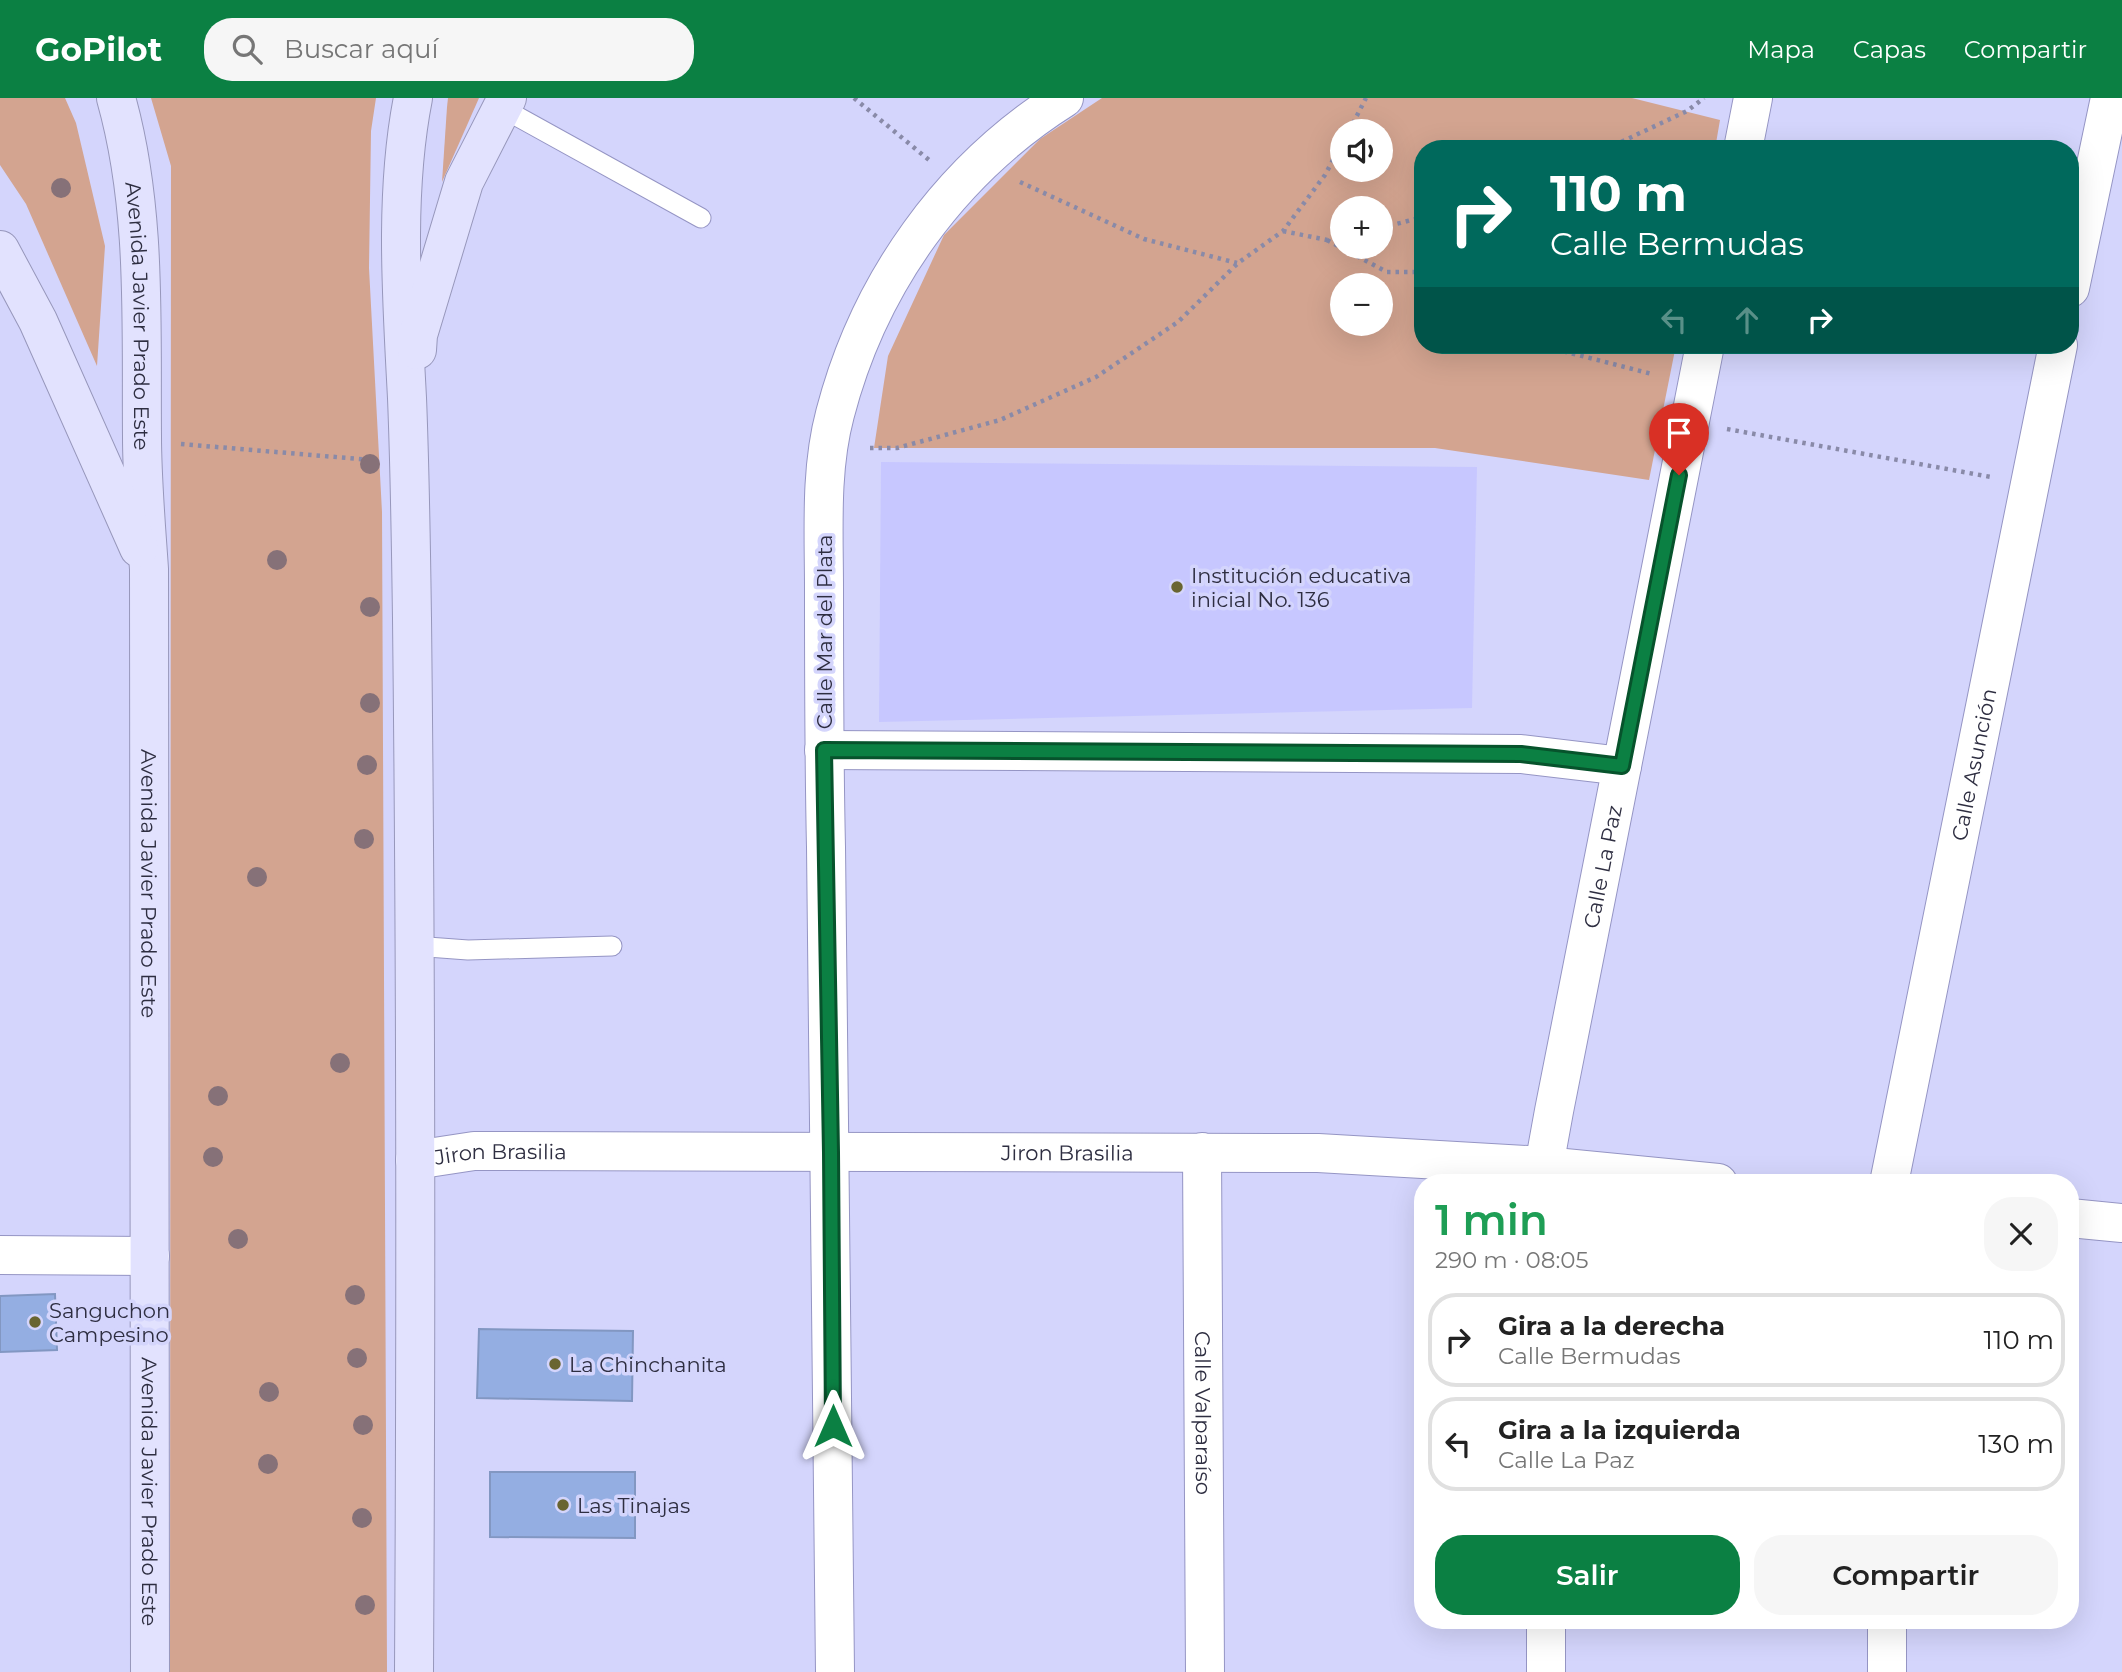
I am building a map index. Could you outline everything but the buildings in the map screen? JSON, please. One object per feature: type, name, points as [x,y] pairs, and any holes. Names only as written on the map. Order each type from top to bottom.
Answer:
[{"type":"main road","name":"Avenida Javier Prado Este","points":[[116,98],[132,169],[139,235],[142,440],[149,569],[150,1672]]},
{"type":"main road","points":[[413,98],[404,177],[401,241],[410,464],[415,1160],[414,1672]]},
{"type":"main road","points":[[410,464],[418,335],[464,182],[505,103]]},
{"type":"main road","points":[[0,250],[38,321],[149,569]]},
{"type":"street","name":"Calle Mar del Plata","points":[[835,1672],[831,1152],[824,750],[827,448],[854,352],[877,302],[917,236],[964,180],[1012,135],[1064,98]]},
{"type":"street","points":[[1745,140],[1753,98]]},
{"type":"street","points":[[2079,245],[2110,98]]},
{"type":"street","name":"Calle La Paz","points":[[1544,1174],[1703,354]]},
{"type":"street","name":"Calle Asunción","points":[[1891,1174],[2057,354]]},
{"type":"street","points":[[824,750],[1521,754],[1622,766]]},
{"type":"street","name":"Jiron Brasilia","points":[[415,1160],[474,1151],[1318,1153],[1544,1174]]},
{"type":"street","name":"Calle Valparaíso","points":[[1202,1152],[1205,1672]]},
{"type":"street","points":[[2079,1219],[2122,1223]]},
{"type":"street","points":[[0,1255],[150,1256]]},
{"type":"street","points":[[1546,1629],[1546,1672]]},
{"type":"street","points":[[1887,1629],[1887,1672]]},
{"type":"lane","points":[[505,103],[701,218]]},
{"type":"lane","points":[[414,946],[468,950],[612,946]]},
{"type":"path","points":[[854,98],[964,180],[1004,175],[1144,239],[1238,263]]},
{"type":"path","points":[[1355,119],[1366,98]]},
{"type":"path","points":[[1625,140],[1687,111],[1704,98]]},
{"type":"path","points":[[827,448],[897,448],[1000,419],[1096,377],[1178,322],[1238,263],[1283,231],[1330,166]]},
{"type":"path","points":[[1393,225],[1414,219]]},
{"type":"path","points":[[1283,231],[1327,240],[1387,272],[1414,272]]},
{"type":"path","points":[[1574,354],[1652,374]]},
{"type":"path","points":[[1690,422],[2030,484]]},
{"type":"path","points":[[142,440],[410,464]]},
{"type":"shaded area","points":[[0,98],[65,98],[76,123],[105,246],[97,366],[26,204],[0,165]]},
{"type":"shaded area","points":[[151,98],[376,98],[371,131],[369,268],[382,512],[387,1672],[170,1672],[171,166]]},
{"type":"shaded area","points":[[448,98],[479,98],[442,182],[447,107]]},
{"type":"shaded area","points":[[1102,98],[1632,98],[1720,120],[1717,140],[1414,140],[1414,354],[1674,354],[1649,480],[1435,448],[874,448],[888,356],[944,235],[1040,139]]},
{"type":"shaded area","name":"Institución educativa inicial No. 136","points":[[881,462],[1477,467],[1472,708],[879,722]]},
{"type":"place","name":"Institución educativa inicial No. 136","points":[[1177,587]]},
{"type":"place","name":"Sanguchon Campesino","points":[[35,1322]]},
{"type":"place","name":"La Chinchanita","points":[[555,1364]]},
{"type":"place","name":"Las Tinajas","points":[[563,1505]]},
{"type":"route","points":[[833,1426],[824,750],[1521,754],[1622,766],[1679,475]]}]
